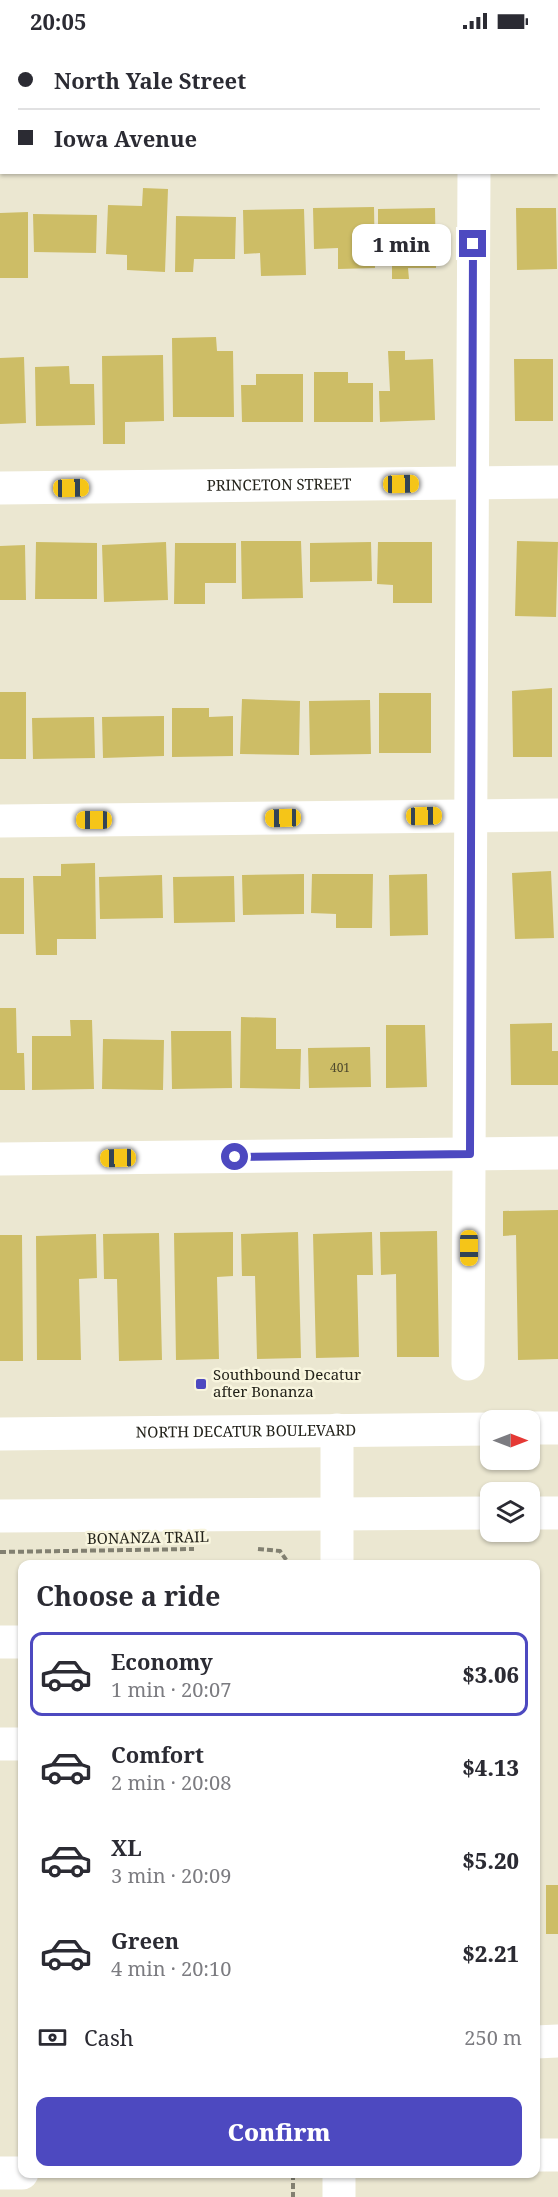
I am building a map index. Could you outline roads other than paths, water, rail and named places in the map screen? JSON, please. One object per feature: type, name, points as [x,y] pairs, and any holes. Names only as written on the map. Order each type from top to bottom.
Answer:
[{"type":"street","points":[[468,1364],[474,174]]},
{"type":"street","name":"PRINCETON STREET","points":[[0,488],[558,482]]},
{"type":"street","points":[[0,821],[558,815]]},
{"type":"street","points":[[0,1159],[558,1154]]},
{"type":"street","points":[[540,1428],[558,1428]]},
{"type":"street","name":"NORTH DECATUR BOULEVARD","points":[[0,1434],[480,1429]]},
{"type":"street","points":[[337,1430],[337,1560]]},
{"type":"street","points":[[0,1516],[337,1512],[480,1513]]},
{"type":"street","points":[[540,1513],[558,1513]]},
{"type":"street","points":[[0,1642],[18,1642]]},
{"type":"street","points":[[0,1744],[18,1744]]},
{"type":"street","points":[[540,2042],[558,2042]]},
{"type":"street","points":[[540,2155],[558,2155]]},
{"type":"street","points":[[0,2173],[18,2173]]},
{"type":"street","points":[[339,2178],[339,2197]]},
{"type":"place","name":"Southbound Decatur after Bonanza","points":[[201,1384]]}]
